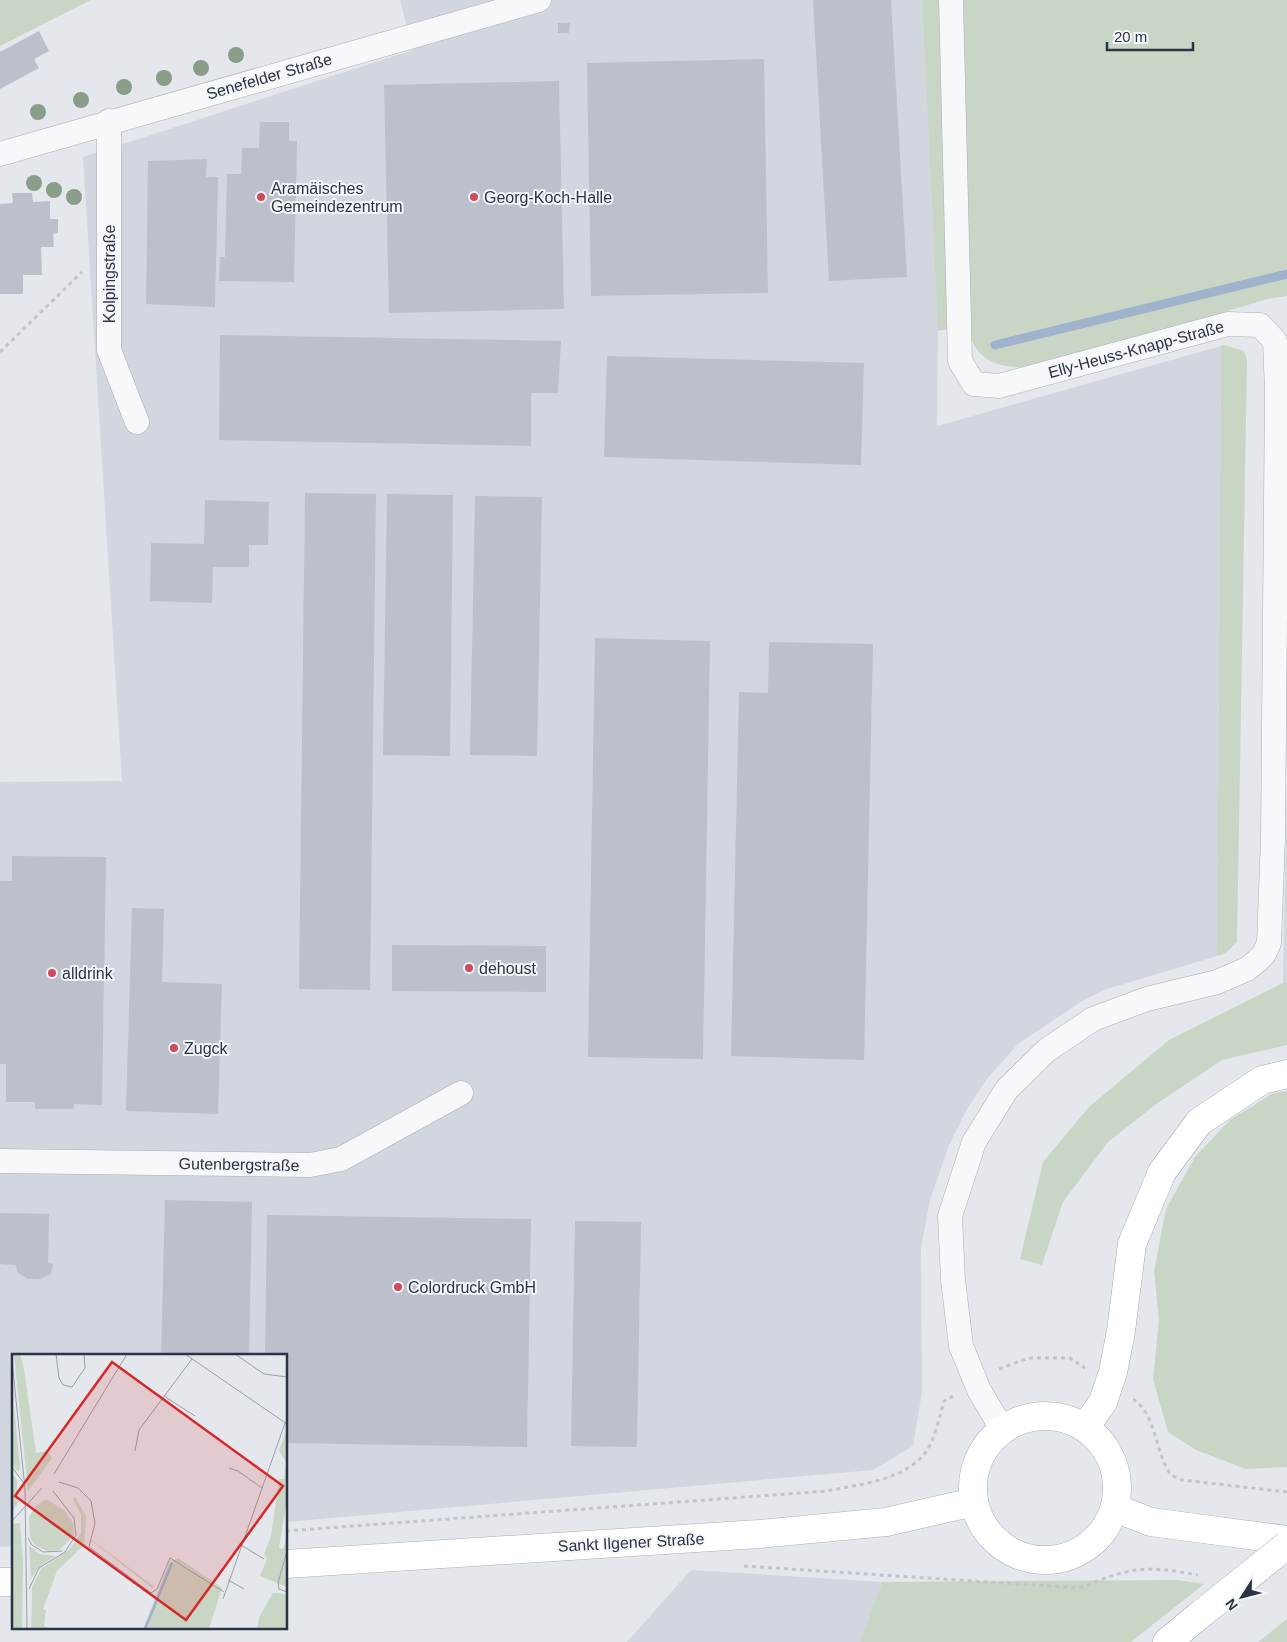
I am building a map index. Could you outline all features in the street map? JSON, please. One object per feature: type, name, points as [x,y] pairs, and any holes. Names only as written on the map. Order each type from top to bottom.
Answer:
[{"type":"street","name":"Senefelder Straße","points":[[0,154],[539,0]]},
{"type":"street","name":"Elly-Heuss-Knapp-Straße","points":[[951,0],[960,361],[974,384],[1000,386],[1228,324],[1252,324],[1260,325],[1275,341],[1277,392],[1273,839],[1269,943],[1264,954],[1247,968],[1217,982],[1147,999],[1093,1019],[1047,1050],[1007,1089],[974,1142],[950,1216],[953,1280],[961,1346],[976,1383],[1002,1429]]},
{"type":"street","name":"Kolpingstraße","points":[[109,122],[109,350],[137,422]]},
{"type":"street","points":[[1085,1427],[1103,1402],[1109,1384],[1121,1331],[1132,1244],[1162,1172],[1199,1122],[1262,1080],[1287,1074]]},
{"type":"street","name":"Gutenbergstraße","points":[[0,1161],[310,1165],[341,1159],[460,1093]]},
{"type":"street","points":[[1043,1415],[1065,1418],[1085,1427],[1102,1442],[1113,1462],[1118,1485],[1115,1508],[1105,1529],[1088,1547],[1066,1557],[1042,1561],[1019,1556],[998,1543],[982,1524],[974,1502],[972,1486],[974,1469],[981,1453],[1002,1429],[1022,1419],[1043,1415]]},
{"type":"street","name":"Sankt Ilgener Straße","points":[[288,1564],[759,1534],[886,1522],[937,1512],[974,1502]]},
{"type":"street","points":[[1115,1508],[1151,1522],[1286,1542]]},
{"type":"street","points":[[1172,1640],[1286,1542]]},
{"type":"path","points":[[0,352],[109,247]]},
{"type":"path","points":[[288,1532],[827,1491],[875,1481],[916,1464],[929,1446],[944,1401],[1006,1365],[1028,1358],[1070,1358],[1138,1402],[1148,1418],[1170,1473],[1182,1480],[1287,1492]]},
{"type":"path","points":[[740,1565],[1080,1588],[1115,1573],[1140,1568],[1169,1569],[1198,1575]]},
{"type":"shaded area","points":[[400,0],[922,0],[938,331],[937,426],[1221,346],[1217,956],[1107,989],[1082,1001],[1018,1044],[986,1080],[967,1109],[949,1145],[930,1200],[921,1248],[922,1392],[913,1446],[873,1470],[288,1522],[288,1354],[12,1354],[12,1546],[0,1547],[0,782],[122,781],[83,157],[413,50]]},
{"type":"shaded area","points":[[1287,787],[1287,983],[1283,983]]},
{"type":"shaded area","points":[[691,1570],[882,1582],[860,1642],[627,1642]]},
{"type":"green space","points":[[0,0],[91,0],[0,46]]},
{"type":"green space","points":[[922,0],[1287,0],[1287,296],[1267,299],[1205,318],[1024,367],[994,363],[986,358],[974,345],[968,325],[938,331]]},
{"type":"green space","points":[[1225,345],[1244,351],[1247,360],[1237,942],[1226,953],[1217,956],[1221,346]]},
{"type":"green space","points":[[1283,983],[1287,983],[1287,1045],[1222,1060],[1155,1105],[1108,1142],[1063,1202],[1042,1265],[1020,1259],[1043,1162],[1089,1107],[1169,1040]]},
{"type":"green space","points":[[1287,1091],[1287,1467],[1246,1469],[1196,1450],[1168,1432],[1153,1379],[1159,1320],[1154,1271],[1166,1209],[1195,1157],[1230,1120],[1273,1093]]},
{"type":"green space","points":[[1177,1580],[1204,1584],[1131,1642],[860,1642],[882,1582]]},
{"type":"green space","points":[[1287,1619],[1287,1642],[1258,1642]]},
{"type":"building","points":[[813,0],[891,0],[907,277],[829,281]]},
{"type":"building","points":[[558,23],[570,23],[569,33],[558,33]]},
{"type":"building","points":[[39,31],[49,51],[34,59],[39,68],[0,89],[0,52]]},
{"type":"building","points":[[764,59],[768,293],[591,296],[587,63]]},
{"type":"building","name":"Georg-Koch-Halle","points":[[559,81],[564,309],[389,313],[384,85]]},
{"type":"building","name":"Aramäisches Gemeindezentrum","points":[[260,122],[289,122],[289,141],[297,141],[294,282],[219,281],[220,257],[225,257],[227,174],[241,174],[242,148],[259,148]]},
{"type":"building","points":[[207,159],[206,177],[218,177],[215,307],[146,304],[148,161]]},
{"type":"building","points":[[12,193],[32,193],[33,202],[50,201],[50,219],[58,219],[58,233],[53,234],[54,247],[41,247],[42,275],[23,275],[23,294],[0,294],[0,204],[13,203]]},
{"type":"building","points":[[220,335],[561,341],[558,393],[531,393],[531,446],[219,440]]},
{"type":"building","points":[[607,356],[864,363],[861,465],[604,457]]},
{"type":"building","points":[[305,493],[376,494],[370,990],[299,989]]},
{"type":"building","points":[[387,494],[453,495],[450,756],[383,755]]},
{"type":"building","points":[[475,496],[542,497],[537,756],[470,755]]},
{"type":"building","points":[[205,500],[269,502],[268,545],[249,545],[249,567],[213,567],[212,603],[150,601],[151,543],[204,544]]},
{"type":"building","points":[[595,638],[710,641],[703,1059],[588,1057]]},
{"type":"building","points":[[769,642],[873,644],[864,1060],[731,1056],[739,692],[768,693]]},
{"type":"building","name":"alldrink","points":[[12,856],[106,857],[102,1105],[74,1104],[73,1109],[35,1109],[35,1102],[6,1102],[6,1064],[0,1064],[0,881],[12,881]]},
{"type":"building","name":"Zugck","points":[[132,908],[164,909],[162,982],[222,984],[218,1114],[126,1111]]},
{"type":"building","name":"dehoust","points":[[392,945],[546,946],[546,992],[392,991]]},
{"type":"building","points":[[165,1200],[252,1202],[249,1354],[161,1354]]},
{"type":"building","points":[[0,1213],[49,1214],[48,1263],[53,1264],[51,1274],[40,1279],[28,1279],[17,1272],[16,1265],[0,1264]]},
{"type":"building","name":"Colordruck GmbH","points":[[267,1215],[531,1219],[527,1447],[288,1443],[288,1354],[265,1354]]},
{"type":"building","points":[[575,1221],[641,1222],[637,1447],[571,1446]]},
{"type":"waterway","points":[[995,345],[1287,274]]},
{"type":"place","name":"Aramäisches Gemeindezentrum","points":[[261,197]]},
{"type":"place","name":"Georg-Koch-Halle","points":[[474,197]]},
{"type":"place","name":"dehoust","points":[[469,968]]},
{"type":"place","name":"alldrink","points":[[52,973]]},
{"type":"place","name":"Zugck","points":[[174,1048]]},
{"type":"place","name":"Colordruck GmbH","points":[[398,1287]]}]
